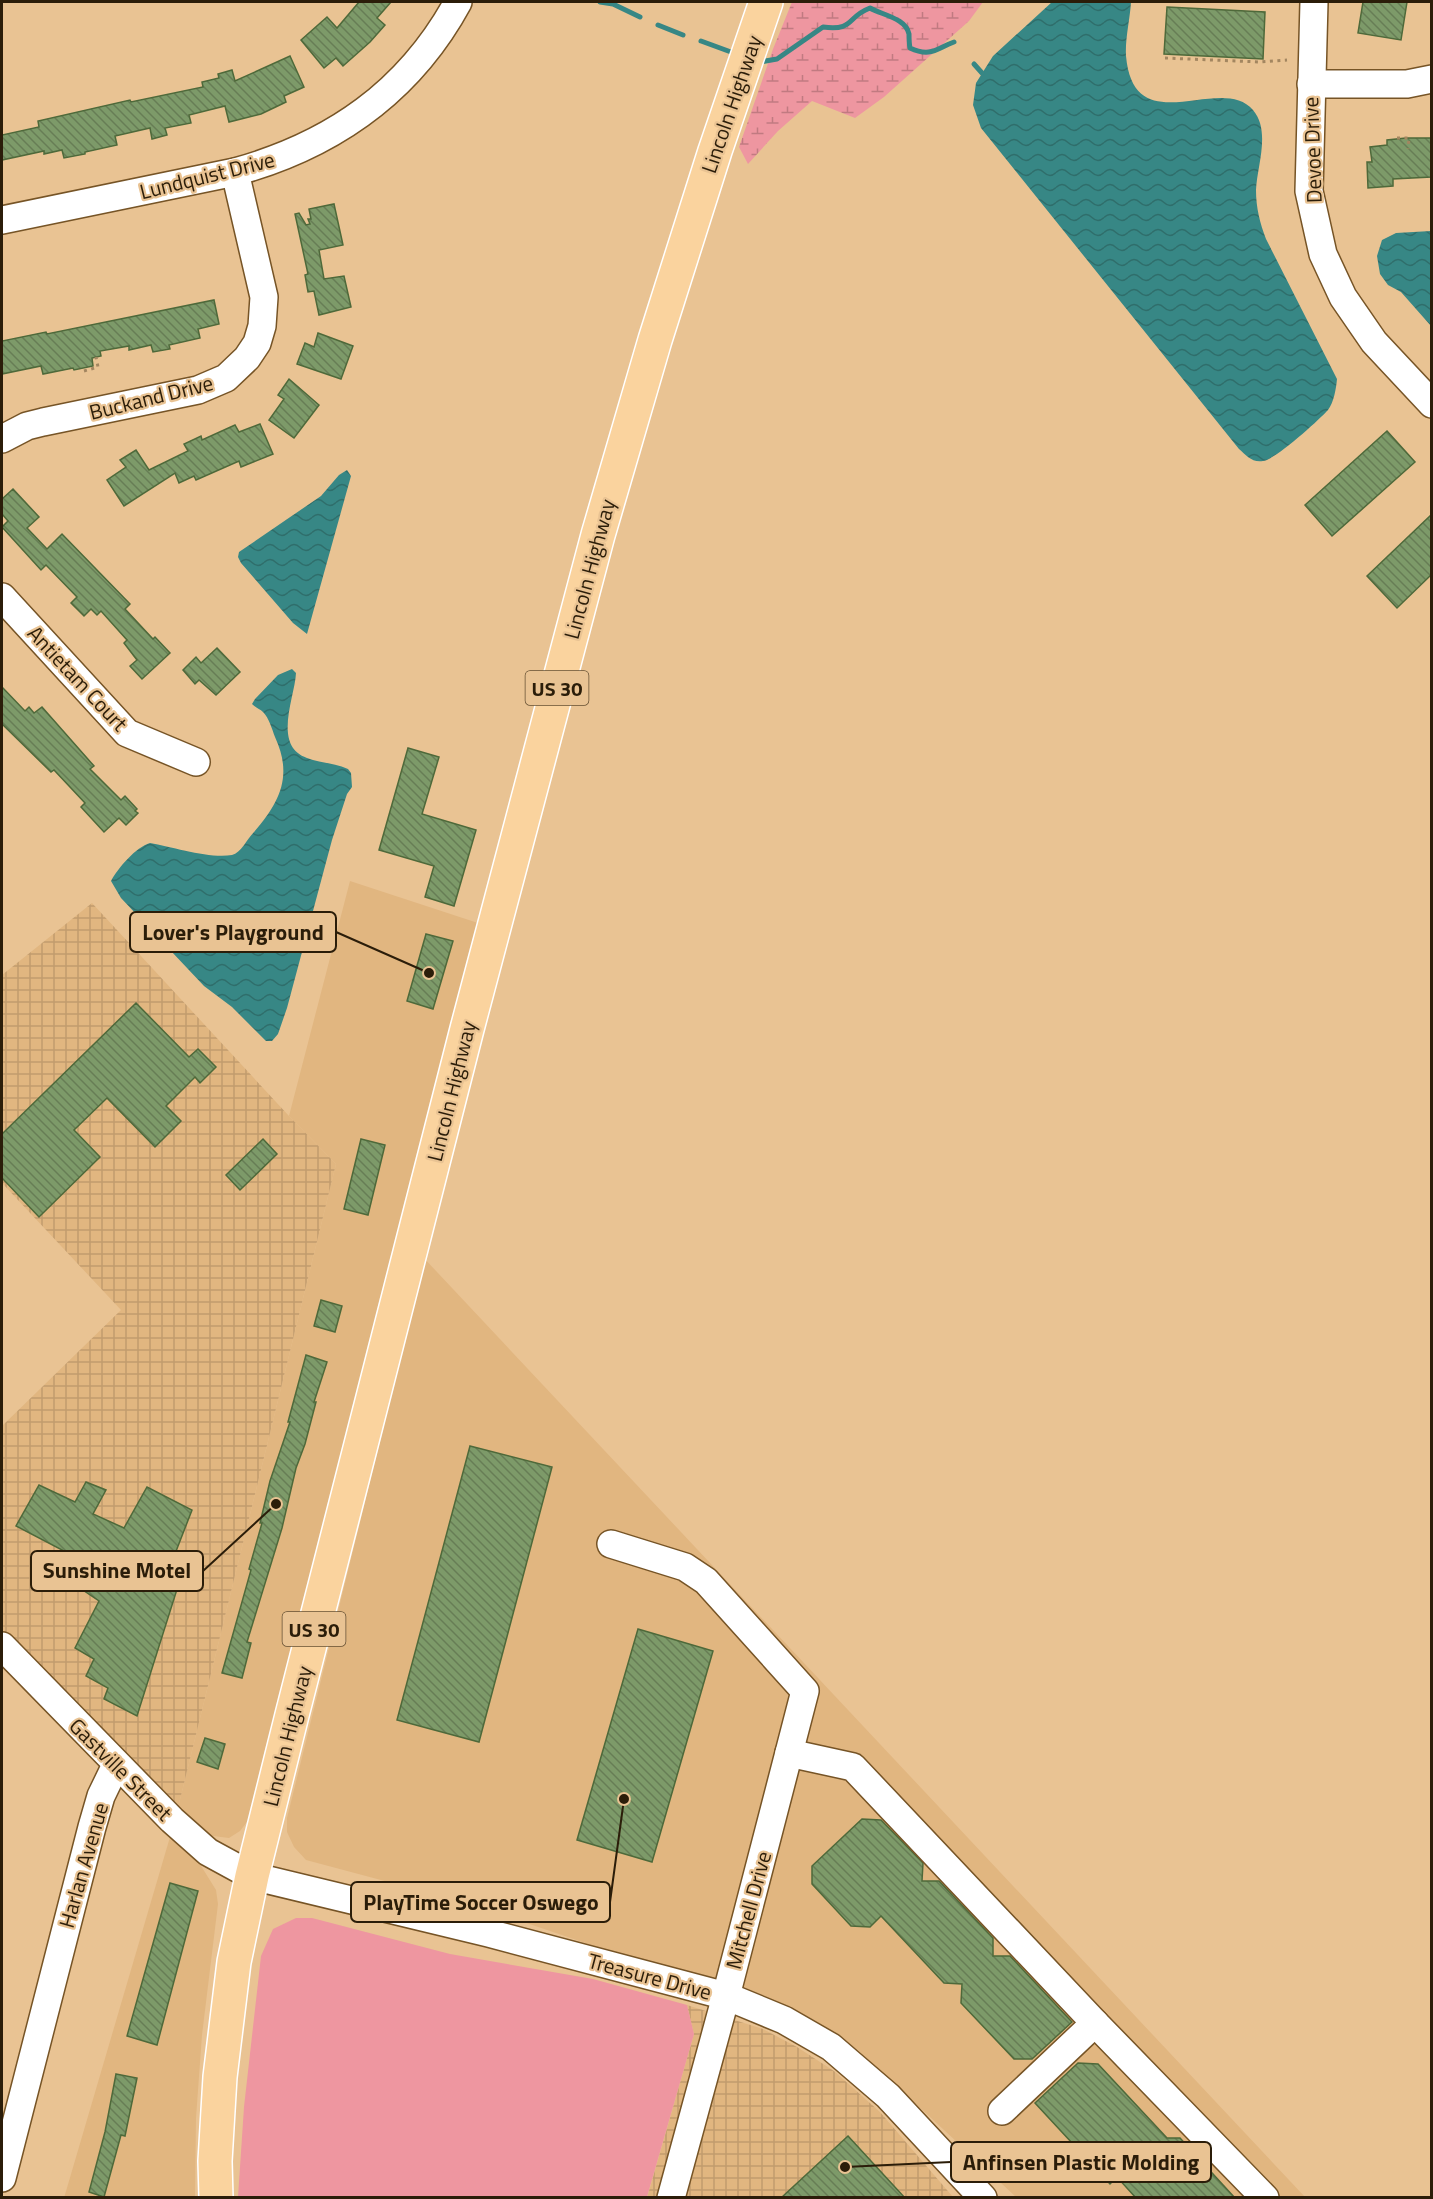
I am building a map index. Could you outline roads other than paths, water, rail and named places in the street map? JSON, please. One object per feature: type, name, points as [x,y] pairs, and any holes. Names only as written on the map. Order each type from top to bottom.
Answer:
[{"type":"main road","name":"Lincoln Highway","points":[[216,2198],[215,2161],[226,2021],[234,1962],[252,1876],[466,1029],[598,535],[676,273],[766,2]]},
{"type":"street","name":"Lundquist Drive","points":[[2,220],[235,172],[301,149],[343,127],[404,77],[447,23],[458,2]]},
{"type":"street","name":"Devoe Drive","points":[[1314,2],[1309,191],[1323,254],[1343,297],[1374,342],[1431,404]]},
{"type":"street","points":[[1311,84],[1407,84],[1431,79]]},
{"type":"street","name":"Buckand Drive","points":[[2,440],[27,426],[198,390],[226,378],[247,358],[262,326],[264,297],[235,172]]},
{"type":"street","name":"Antietam Court","points":[[2,597],[128,733],[195,762]]},
{"type":"street","name":"Mitchell Drive","points":[[611,1544],[684,1567],[706,1581],[805,1691],[671,2198]]},
{"type":"street","name":"Gastville Street","points":[[2,1646],[116,1765],[195,1842],[220,1860],[252,1876]]},
{"type":"street","points":[[789,1753],[853,1767],[1095,2023],[1265,2198]]},
{"type":"street","name":"Harlan Avenue","points":[[2,2178],[92,1827],[101,1796],[116,1765]]},
{"type":"street","name":"Treasure Drive","points":[[252,1876],[488,1933],[726,1996],[784,2020],[831,2047],[888,2097],[983,2198]]},
{"type":"street","points":[[1002,2111],[1095,2023]]},
{"type":"water","points":[[1052,2],[1131,2],[1126,56],[1132,82],[1145,96],[1161,102],[1221,98],[1239,100],[1253,110],[1258,118],[1262,149],[1256,197],[1262,227],[1337,379],[1328,410],[1297,439],[1269,459],[1256,461],[1239,449],[981,128],[973,105],[976,83],[993,56]]},
{"type":"water","points":[[1432,231],[1431,326],[1401,292],[1388,285],[1380,274],[1377,256],[1382,240],[1396,233]]},
{"type":"water","points":[[347,470],[351,476],[307,634],[293,623],[241,563],[238,557],[239,552],[321,496],[339,475]]},
{"type":"water","points":[[292,669],[296,673],[288,720],[290,743],[296,752],[307,758],[348,769],[351,773],[352,787],[347,794],[332,840],[287,1008],[278,1034],[272,1041],[266,1041],[232,1007],[204,986],[121,898],[111,881],[128,859],[150,843],[223,856],[235,854],[241,849],[271,810],[281,788],[283,776],[280,751],[267,717],[252,704],[278,675]]},
{"type":"waterway","points":[[600,2],[613,4],[640,17]]},
{"type":"waterway","points":[[760,62],[777,59],[823,27],[833,28],[846,25],[857,15],[870,8],[903,24],[909,34],[910,48],[917,51],[929,52],[954,42]]},
{"type":"waterway","points":[[658,25],[683,35]]},
{"type":"waterway","points":[[701,41],[731,52]]},
{"type":"waterway","points":[[974,64],[982,73]]},
{"type":"place","name":"Lover's Playground","points":[[429,973]]},
{"type":"place","name":"Sunshine Motel","points":[[276,1504]]},
{"type":"place","name":"PlayTime Soccer Oswego","points":[[624,1799]]},
{"type":"place","name":"Anfinsen Plastic Molding","points":[[845,2167]]}]
